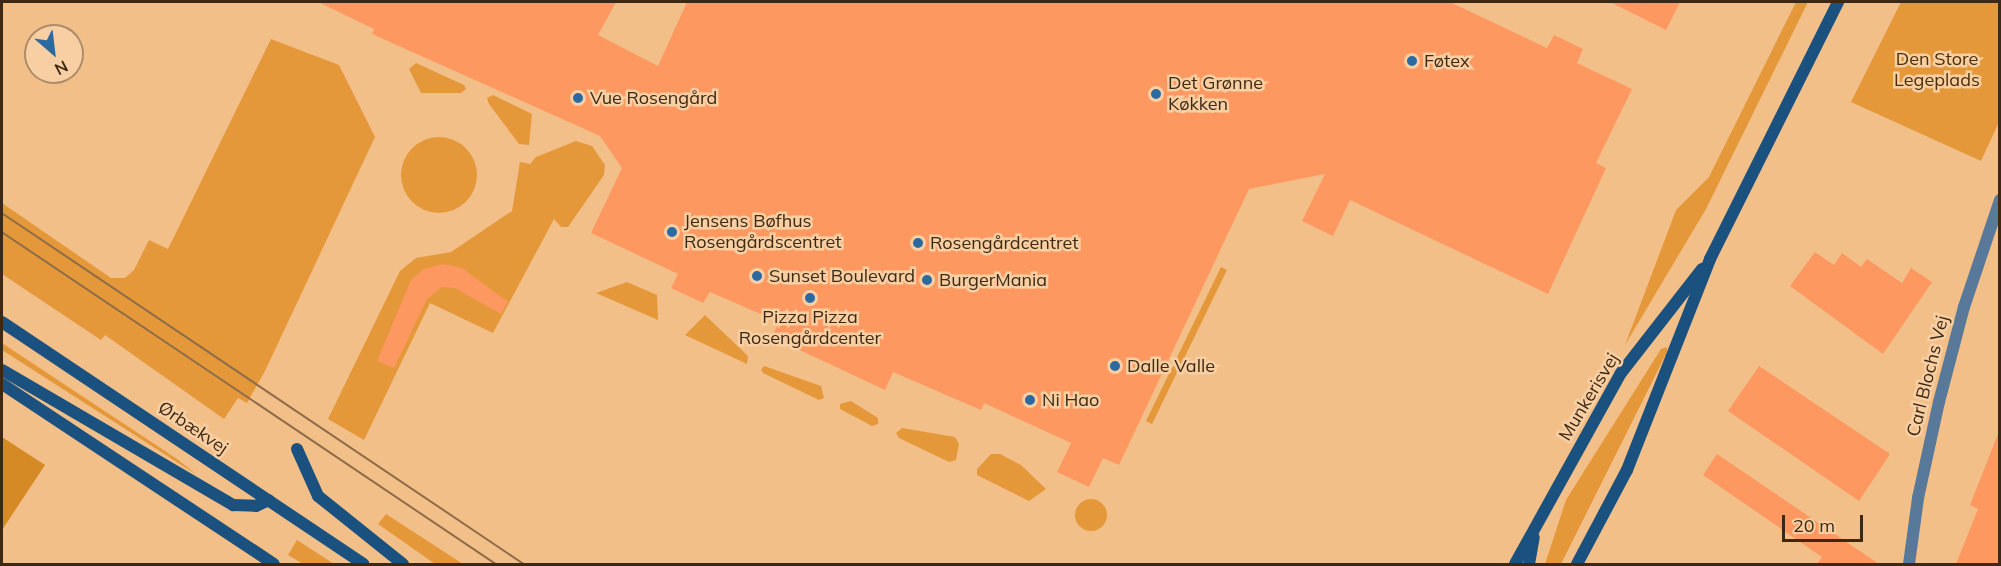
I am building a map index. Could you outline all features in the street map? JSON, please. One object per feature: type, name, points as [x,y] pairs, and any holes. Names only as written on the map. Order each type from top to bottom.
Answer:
[{"type":"main road","name":"Munkerisvej","points":[[1577,564],[1627,470],[1710,259],[1838,2]]},
{"type":"main road","name":"Munkerisvej","points":[[1515,564],[1621,373],[1710,259]]},
{"type":"main road","name":"Ørbækvej","points":[[2,321],[364,564]]},
{"type":"main road","points":[[2,370],[233,505],[256,506],[269,500]]},
{"type":"main road","points":[[2,384],[274,564]]},
{"type":"main road","points":[[297,449],[318,496],[403,564]]},
{"type":"main road","points":[[1529,564],[1537,521]]},
{"type":"street","name":"Carl Blochs Vej","points":[[1909,564],[1918,498],[1939,402],[1964,307],[2000,200]]},
{"type":"green space","points":[[1796,2],[1808,2],[1706,209],[1625,345],[1676,210],[1709,177]]},
{"type":"green space","name":"Den Store Legeplads","points":[[1901,2],[1999,2],[1999,122],[1981,161],[1851,102]]},
{"type":"green space","points":[[271,39],[339,65],[375,137],[265,371],[247,403],[238,398],[224,419],[105,335],[101,340],[2,274],[2,203],[111,278],[125,278],[134,270],[149,240],[168,249]]},
{"type":"green space","points":[[416,63],[464,85],[466,89],[461,93],[421,93],[409,69]]},
{"type":"green space","points":[[493,95],[532,114],[529,145],[519,144],[489,104],[487,98]]},
{"type":"green space","points":[[439,137],[453,140],[466,148],[474,161],[477,175],[474,189],[466,202],[453,210],[439,213],[425,210],[412,202],[404,189],[401,175],[404,161],[412,148],[425,140]]},
{"type":"green space","points":[[576,141],[592,146],[605,165],[604,175],[568,227],[561,227],[554,219],[493,333],[430,303],[364,440],[328,419],[400,271],[416,258],[451,252],[512,211],[520,162],[530,164],[536,157]]},
{"type":"green space","points":[[1221,267],[1227,270],[1152,424],[1146,421]]},
{"type":"green space","points":[[627,282],[657,295],[658,320],[596,293]]},
{"type":"green space","points":[[705,315],[748,356],[747,364],[685,335]]},
{"type":"green space","points":[[2,343],[177,459],[197,475],[2,350]]},
{"type":"green space","points":[[1667,347],[1667,352],[1561,564],[1545,564],[1566,500],[1661,349]]},
{"type":"green space","points":[[764,366],[821,386],[824,398],[819,400],[763,373],[761,370]]},
{"type":"green space","points":[[851,401],[878,418],[878,424],[872,426],[840,409],[840,404]]},
{"type":"green space","points":[[902,428],[955,437],[959,444],[956,460],[949,462],[899,438],[896,433]]},
{"type":"green space","points":[[991,454],[1000,454],[1021,465],[1046,489],[1029,501],[977,475],[977,469]]},
{"type":"green space","points":[[1091,499],[1102,504],[1107,515],[1102,526],[1091,531],[1080,526],[1075,515],[1080,504]]},
{"type":"green space","points":[[386,514],[463,564],[435,564],[378,524]]},
{"type":"green space","points":[[297,540],[334,564],[303,564],[288,555]]},
{"type":"shaded area","points":[[2,437],[45,465],[2,530]]},
{"type":"building","name":"Rosengårdcentret","points":[[318,2],[616,2],[598,35],[658,66],[687,2],[1450,2],[1547,48],[1554,35],[1583,49],[1577,63],[1632,89],[1596,163],[1606,168],[1548,294],[1350,200],[1333,236],[1302,221],[1325,174],[1249,189],[1119,465],[1103,458],[1089,487],[1057,472],[1071,443],[984,403],[981,410],[893,372],[885,390],[772,337],[779,322],[710,292],[703,303],[671,288],[678,274],[591,233],[622,168],[600,136],[372,34],[374,29]]},
{"type":"building","points":[[1610,2],[1680,2],[1666,30]]},
{"type":"building","points":[[1815,252],[1834,265],[1842,253],[1861,267],[1867,259],[1902,283],[1911,268],[1932,282],[1883,354],[1790,286]]},
{"type":"building","points":[[443,264],[462,268],[508,302],[501,314],[455,288],[442,287],[427,299],[394,368],[377,361],[411,280],[424,269]]},
{"type":"building","points":[[1759,366],[1890,454],[1859,501],[1728,411]]},
{"type":"building","points":[[1998,434],[2000,564],[1956,564],[1978,509],[1970,505]]},
{"type":"building","points":[[1717,454],[1879,564],[1817,564],[1822,557],[1703,475]]},
{"type":"tram line","points":[[2,213],[524,564]]},
{"type":"tram line","points":[[2,232],[496,564]]},
{"type":"place","name":"Føtex","points":[[1412,61]]},
{"type":"place","name":"Det Grønne Køkken","points":[[1156,94]]},
{"type":"place","name":"Vue Rosengård","points":[[578,98]]},
{"type":"place","name":"Jensens Bøfhus Rosengårdscentret","points":[[672,232]]},
{"type":"place","name":"Rosengårdcentret","points":[[918,243]]},
{"type":"place","name":"Sunset Boulevard","points":[[757,276]]},
{"type":"place","name":"BurgerMania","points":[[927,280]]},
{"type":"place","name":"Pizza Pizza Rosengårdcenter","points":[[810,298]]},
{"type":"place","name":"Dalle Valle","points":[[1115,366]]},
{"type":"place","name":"Ni Hao","points":[[1030,400]]}]
